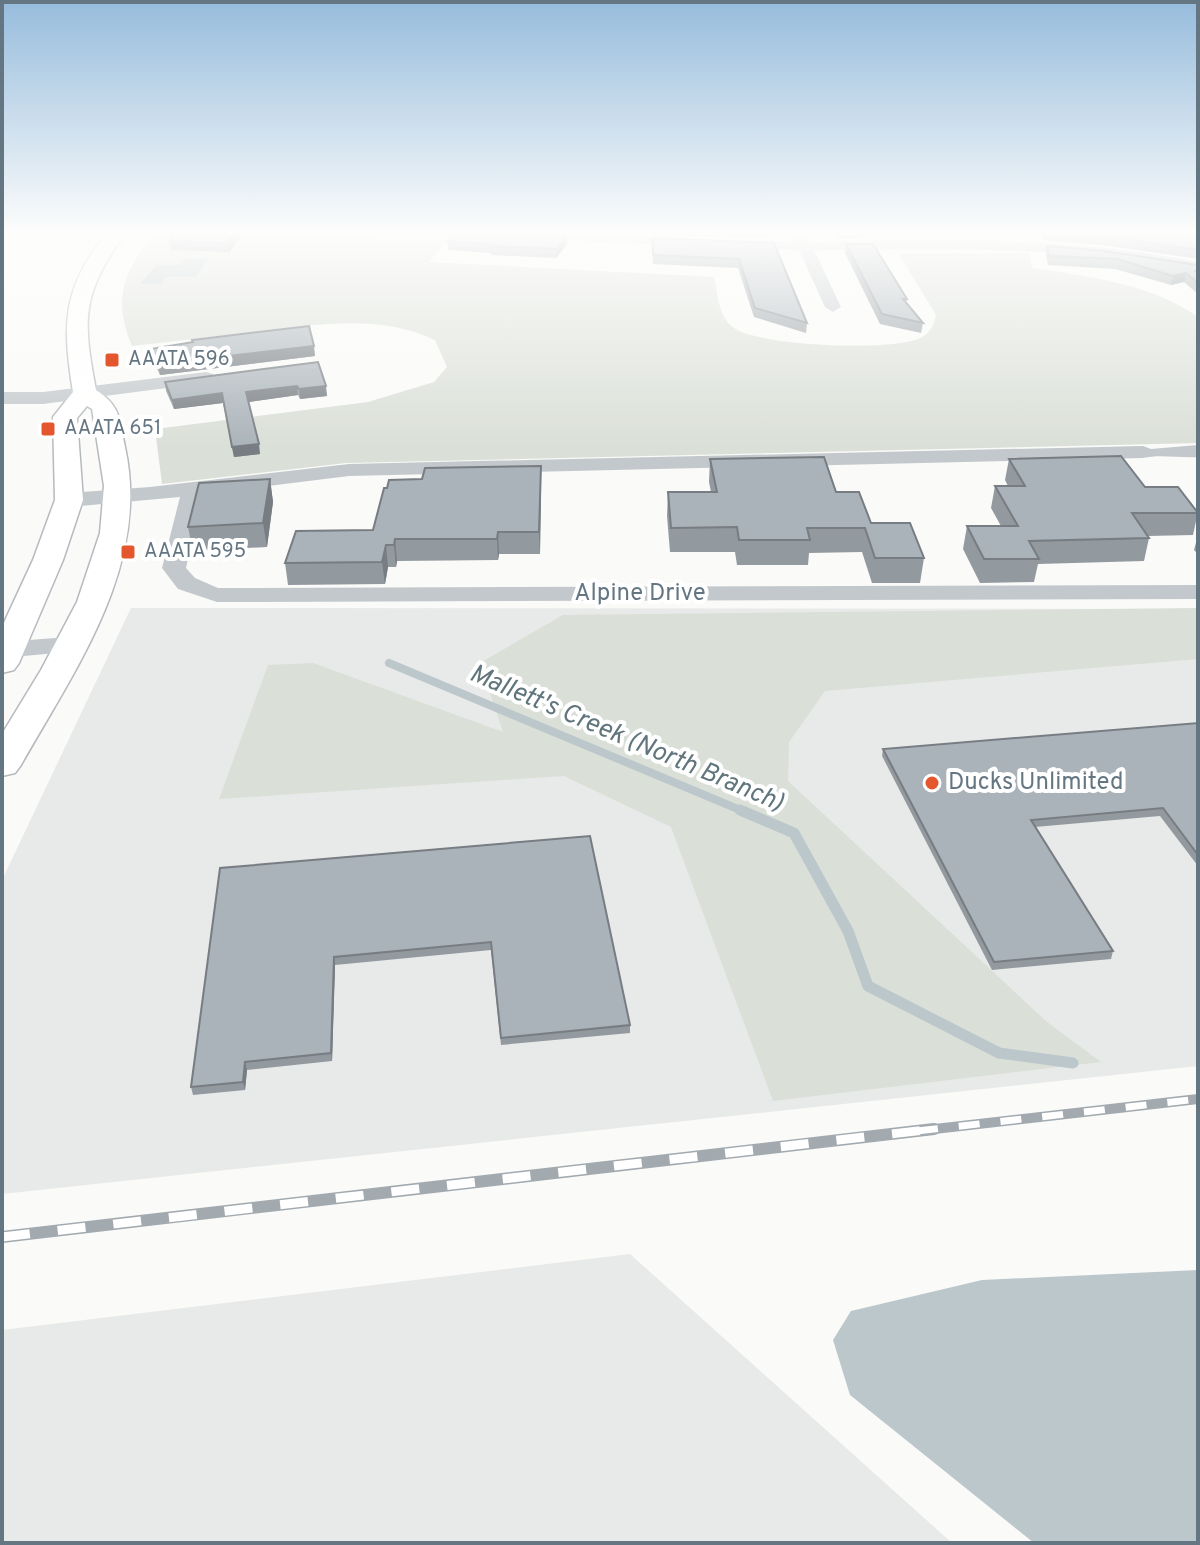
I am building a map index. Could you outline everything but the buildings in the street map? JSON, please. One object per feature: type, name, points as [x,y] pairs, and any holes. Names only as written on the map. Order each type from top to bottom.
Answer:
[{"type":"main road","points":[[2,765],[90,613],[110,548],[118,496],[104,406],[85,393],[75,339],[78,304]]},
{"type":"main road","points":[[4,654],[48,560],[69,500],[65,417],[85,393]]},
{"type":"street","points":[[2,398],[43,398],[227,375]]},
{"type":"street","points":[[2,409],[43,398]]},
{"type":"street","points":[[69,500],[349,470],[1198,451]]},
{"type":"street","name":"Alpine Drive","points":[[191,488],[191,500],[174,568],[181,581],[217,595],[1198,592]]},
{"type":"street","points":[[4,654],[69,645]]},
{"type":"shaded area","points":[[122,304],[720,304],[729,323],[748,334],[799,343],[860,346],[910,341],[924,336],[931,329],[936,315],[929,304],[1176,304],[1198,317],[1198,443],[346,463],[162,484],[155,429],[368,402],[434,382],[447,367],[435,340],[392,326],[346,323],[300,326],[132,346]]},
{"type":"shaded area","points":[[131,608],[1198,609],[1198,1066],[2,1194],[2,880]]},
{"type":"shaded area","points":[[1198,608],[1198,659],[825,691],[789,742],[788,781],[1047,1022],[1101,1062],[773,1101],[671,827],[564,776],[219,799],[268,665],[313,663],[503,732],[480,663],[563,615]]},
{"type":"shaded area","points":[[630,1254],[952,1543],[2,1543],[2,1330]]},
{"type":"shaded area","points":[[1198,1270],[1198,1543],[1034,1543],[850,1395],[833,1340],[851,1311],[982,1280]]},
{"type":"waterway","name":"Mallett's Creek (North Branch)","points":[[389,663],[745,812]]},
{"type":"waterway","name":"Mallett's Creek (North Branch)","points":[[740,810],[794,833],[848,931],[868,986],[999,1053],[1073,1063]]},
{"type":"railway","points":[[917,1131],[1198,1099]]},
{"type":"railway","points":[[2,1237],[934,1129]]},
{"type":"place","name":"AAATA 596","points":[[112,360]]},
{"type":"place","name":"AAATA 651","points":[[48,429]]},
{"type":"place","name":"AAATA 595","points":[[128,552]]},
{"type":"place","name":"Ducks Unlimited","points":[[932,783]]}]
